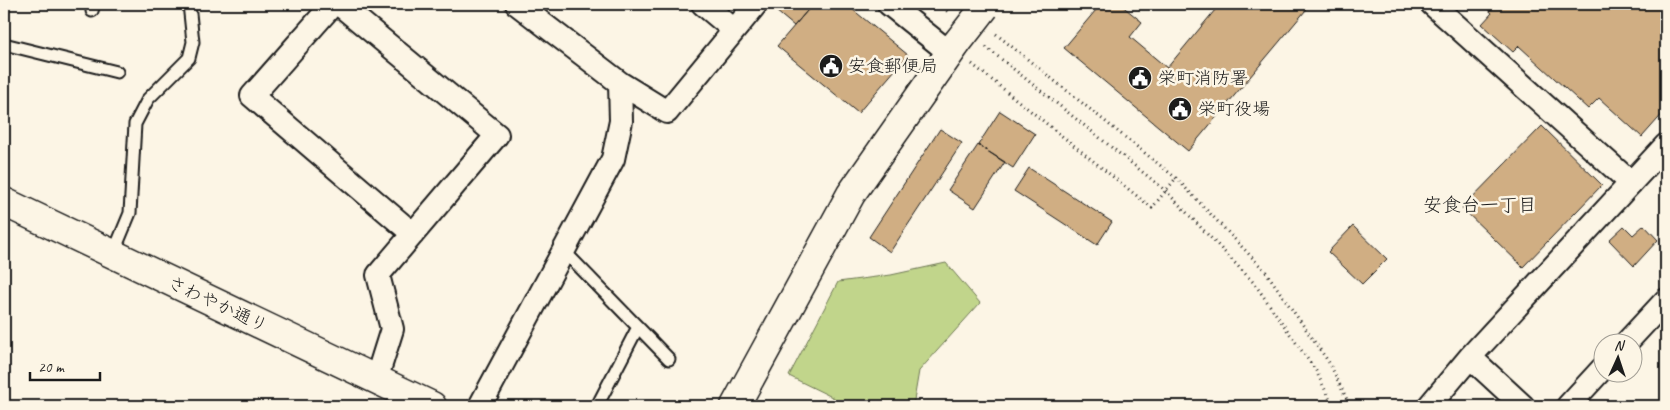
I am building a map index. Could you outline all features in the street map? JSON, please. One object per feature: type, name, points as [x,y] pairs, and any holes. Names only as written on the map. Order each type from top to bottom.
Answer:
[{"type":"street","points":[[333,4],[252,96],[413,234]]},
{"type":"street","points":[[339,4],[497,135],[378,276],[392,329],[376,380]]},
{"type":"street","points":[[517,4],[620,83],[667,112],[756,4]]},
{"type":"street","points":[[703,4],[734,30]]},
{"type":"street","points":[[889,4],[961,39]]},
{"type":"street","points":[[1432,4],[1631,183]]},
{"type":"street","points":[[735,406],[850,194],[986,5]]},
{"type":"street","points":[[480,406],[613,159],[621,120],[620,83]]},
{"type":"street","points":[[1429,406],[1470,357],[1666,144]]},
{"type":"street","name":"さわやか通り","points":[[4,202],[432,406]]},
{"type":"street","points":[[1636,332],[1666,300]]},
{"type":"street","points":[[1470,357],[1523,406]]},
{"type":"street","points":[[1568,406],[1592,379]]},
{"type":"lane","points":[[113,254],[130,212],[135,124],[148,99],[189,58],[193,42],[189,4]]},
{"type":"lane","points":[[4,44],[116,72]]},
{"type":"lane","points":[[564,251],[670,359]]},
{"type":"lane","points":[[597,406],[638,327]]},
{"type":"path","points":[[939,4],[961,39],[969,61],[1152,208],[1176,178]]},
{"type":"path","points":[[995,33],[1176,178],[1266,272],[1330,364],[1350,406]]},
{"type":"path","points":[[961,39],[1165,190],[1254,283],[1316,371],[1333,406]]},
{"type":"green space","points":[[946,263],[980,303],[919,371],[913,406],[831,406],[834,398],[789,376],[838,282],[891,275]]},
{"type":"building","points":[[773,4],[813,4],[794,26],[770,6]]},
{"type":"building","points":[[813,4],[846,4],[908,55],[858,113],[777,46]]},
{"type":"building","name":"栄町役場","points":[[1101,4],[1120,4],[1142,22],[1130,37],[1167,68],[1220,4],[1311,4],[1188,151],[1064,48]]},
{"type":"building","points":[[1482,4],[1666,4],[1666,110],[1642,137],[1599,98],[1588,109],[1519,46],[1513,52],[1482,24],[1492,13]]},
{"type":"building","points":[[1000,111],[1035,134],[1013,168],[978,145]]},
{"type":"building","points":[[1542,126],[1602,185],[1523,267],[1462,208]]},
{"type":"building","points":[[940,129],[962,143],[890,252],[869,237]]},
{"type":"building","points":[[978,145],[1005,162],[975,208],[948,190]]},
{"type":"building","points":[[1029,168],[1112,222],[1097,245],[1014,191]]},
{"type":"building","points":[[1644,225],[1658,240],[1634,266],[1609,240],[1624,226],[1633,235]]},
{"type":"building","points":[[1353,226],[1387,259],[1362,284],[1328,252]]},
{"type":"place","name":"安食郵便局","points":[[831,66]]},
{"type":"place","name":"栄町消防署","points":[[1140,78]]},
{"type":"place","name":"栄町役場","points":[[1180,109]]},
{"type":"district","name":"安食台一丁目","points":[[1480,204]]}]
